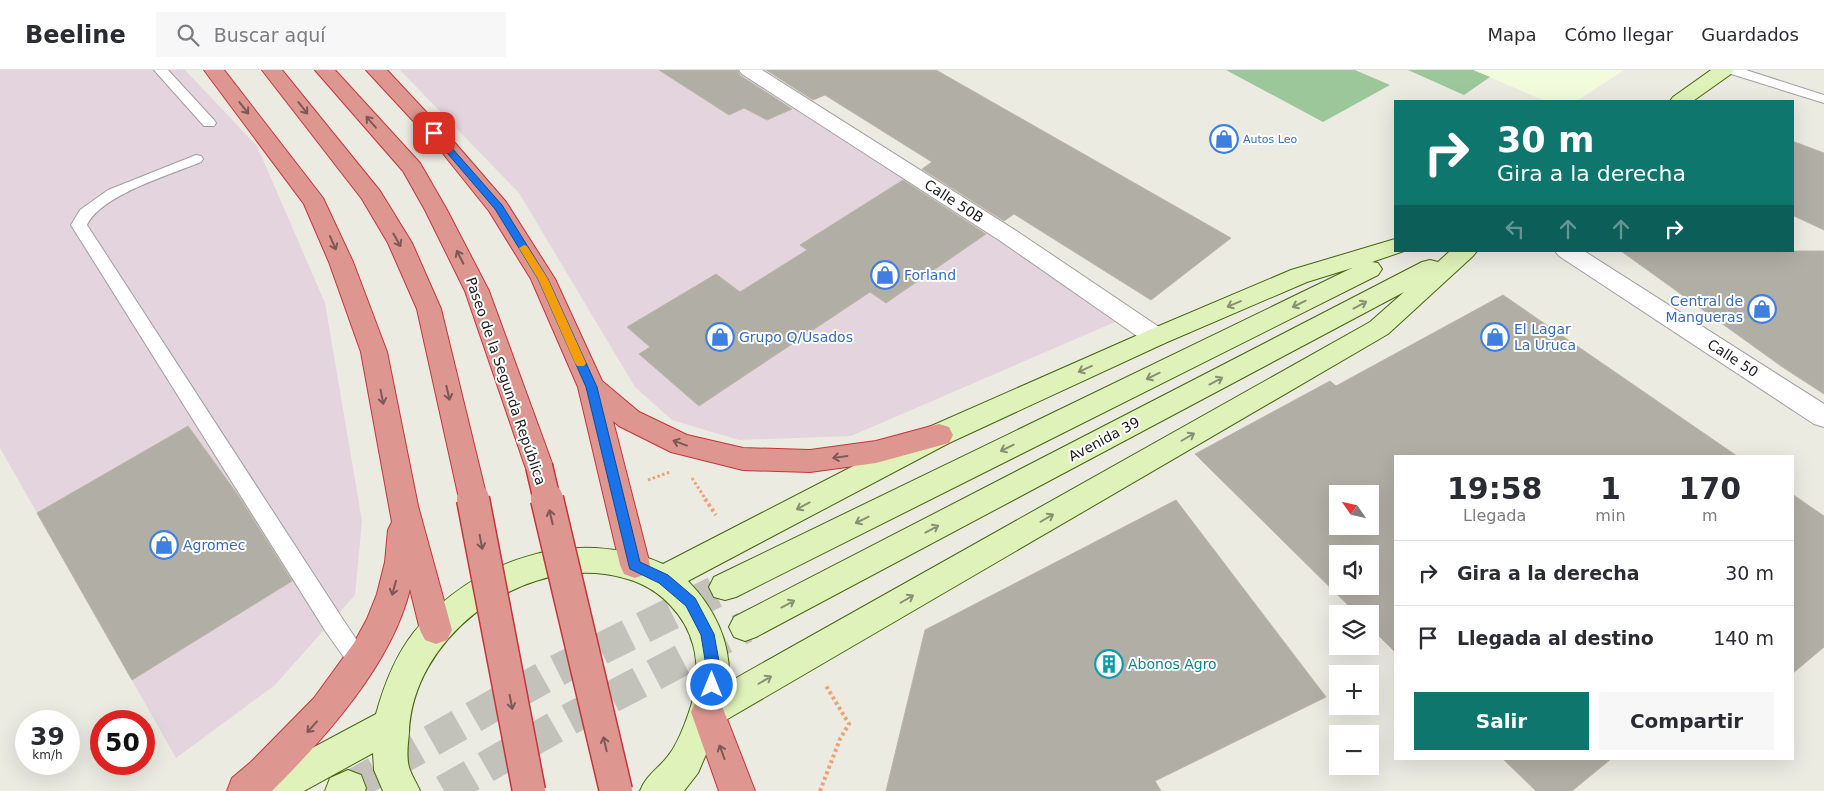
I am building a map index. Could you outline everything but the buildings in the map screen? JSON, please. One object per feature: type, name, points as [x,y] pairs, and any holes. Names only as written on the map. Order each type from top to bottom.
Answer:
[{"type":"highway","points":[[214,70],[315,203],[334,245],[374,352],[403,506],[436,630]]},
{"type":"highway","points":[[272,70],[372,196],[400,242],[429,309],[472,494],[529,791]]},
{"type":"highway","name":"Paseo de la Segunda República","points":[[325,70],[412,168],[436,210],[477,291],[539,466],[616,791]]},
{"type":"highway","points":[[376,70],[448,147],[498,207],[543,279],[591,387],[635,566]]},
{"type":"highway","points":[[591,387],[629,420],[681,444],[743,459],[810,462],[876,452],[939,435]]},
{"type":"highway","points":[[245,791],[313,726],[361,663],[392,597],[403,552],[403,506]]},
{"type":"highway","points":[[708,712],[736,791]]},
{"type":"main road","points":[[1681,100],[1724,70]]},
{"type":"main road","points":[[663,579],[939,435],[1156,337],[1299,276],[1394,247]]},
{"type":"main road","points":[[725,588],[1403,252]]},
{"type":"main road","name":"Avenida 39","points":[[745,627],[1462,252]]},
{"type":"main road","points":[[708,712],[1379,328],[1463,252]]},
{"type":"main road","points":[[402,791],[392,769],[390,725],[398,692],[413,659],[436,630],[471,598],[511,575],[554,562],[596,558],[635,566],[663,579],[690,602],[707,634],[714,672],[708,712],[682,766],[658,791]]},
{"type":"main road","points":[[269,791],[390,725]]},
{"type":"street","name":"Calle 50B","points":[[749,70],[1010,237],[1156,337]]},
{"type":"street","name":"Calle 50","points":[[1569,252],[1824,416]]},
{"type":"lane","points":[[161,70],[209,123]]},
{"type":"lane","points":[[1733,70],[1824,99]]},
{"type":"lane","points":[[196,160],[113,193],[85,213],[79,225],[334,625],[361,663]]},
{"type":"path","points":[[617,491],[698,462],[707,450]]},
{"type":"path","points":[[685,467],[734,542]]},
{"type":"path","points":[[808,655],[849,724],[840,739],[820,791]]},
{"type":"shaded area","points":[[0,70],[185,70],[257,146],[325,303],[362,521],[355,595],[275,685],[176,758],[155,721],[155,710],[149,710],[0,448]]},
{"type":"shaded area","points":[[400,70],[737,70],[885,160],[1115,322],[851,436],[739,440],[672,420],[635,387],[519,193]]},
{"type":"shaded area","points":[[1473,70],[1624,70],[1579,100],[1543,100]]},
{"type":"green space","points":[[1226,70],[1355,70],[1390,85],[1323,122]]},
{"type":"green space","points":[[1408,70],[1473,70],[1490,77],[1464,95]]},
{"type":"tunnel","points":[[348,788],[548,675],[725,587]]},
{"type":"tunnel","points":[[444,791],[566,721],[745,627]]},
{"type":"slow traffic","points":[[524,248],[543,279],[580,363]]},
{"type":"place","name":"Autos Leo","points":[[1224,139]]},
{"type":"place","name":"Forland","points":[[885,275]]},
{"type":"place","name":"Central de Mangueras","points":[[1762,309]]},
{"type":"place","name":"Grupo Q/Usados","points":[[720,337]]},
{"type":"place","name":"El Lagar La Uruca","points":[[1495,337]]},
{"type":"place","name":"Agromec","points":[[164,545]]},
{"type":"place","name":"Abonos Agro","points":[[1109,664]]},
{"type":"route","points":[[434,133],[498,207],[543,279],[591,387],[635,566],[663,579],[690,602],[707,634],[714,672],[712,685]]}]
